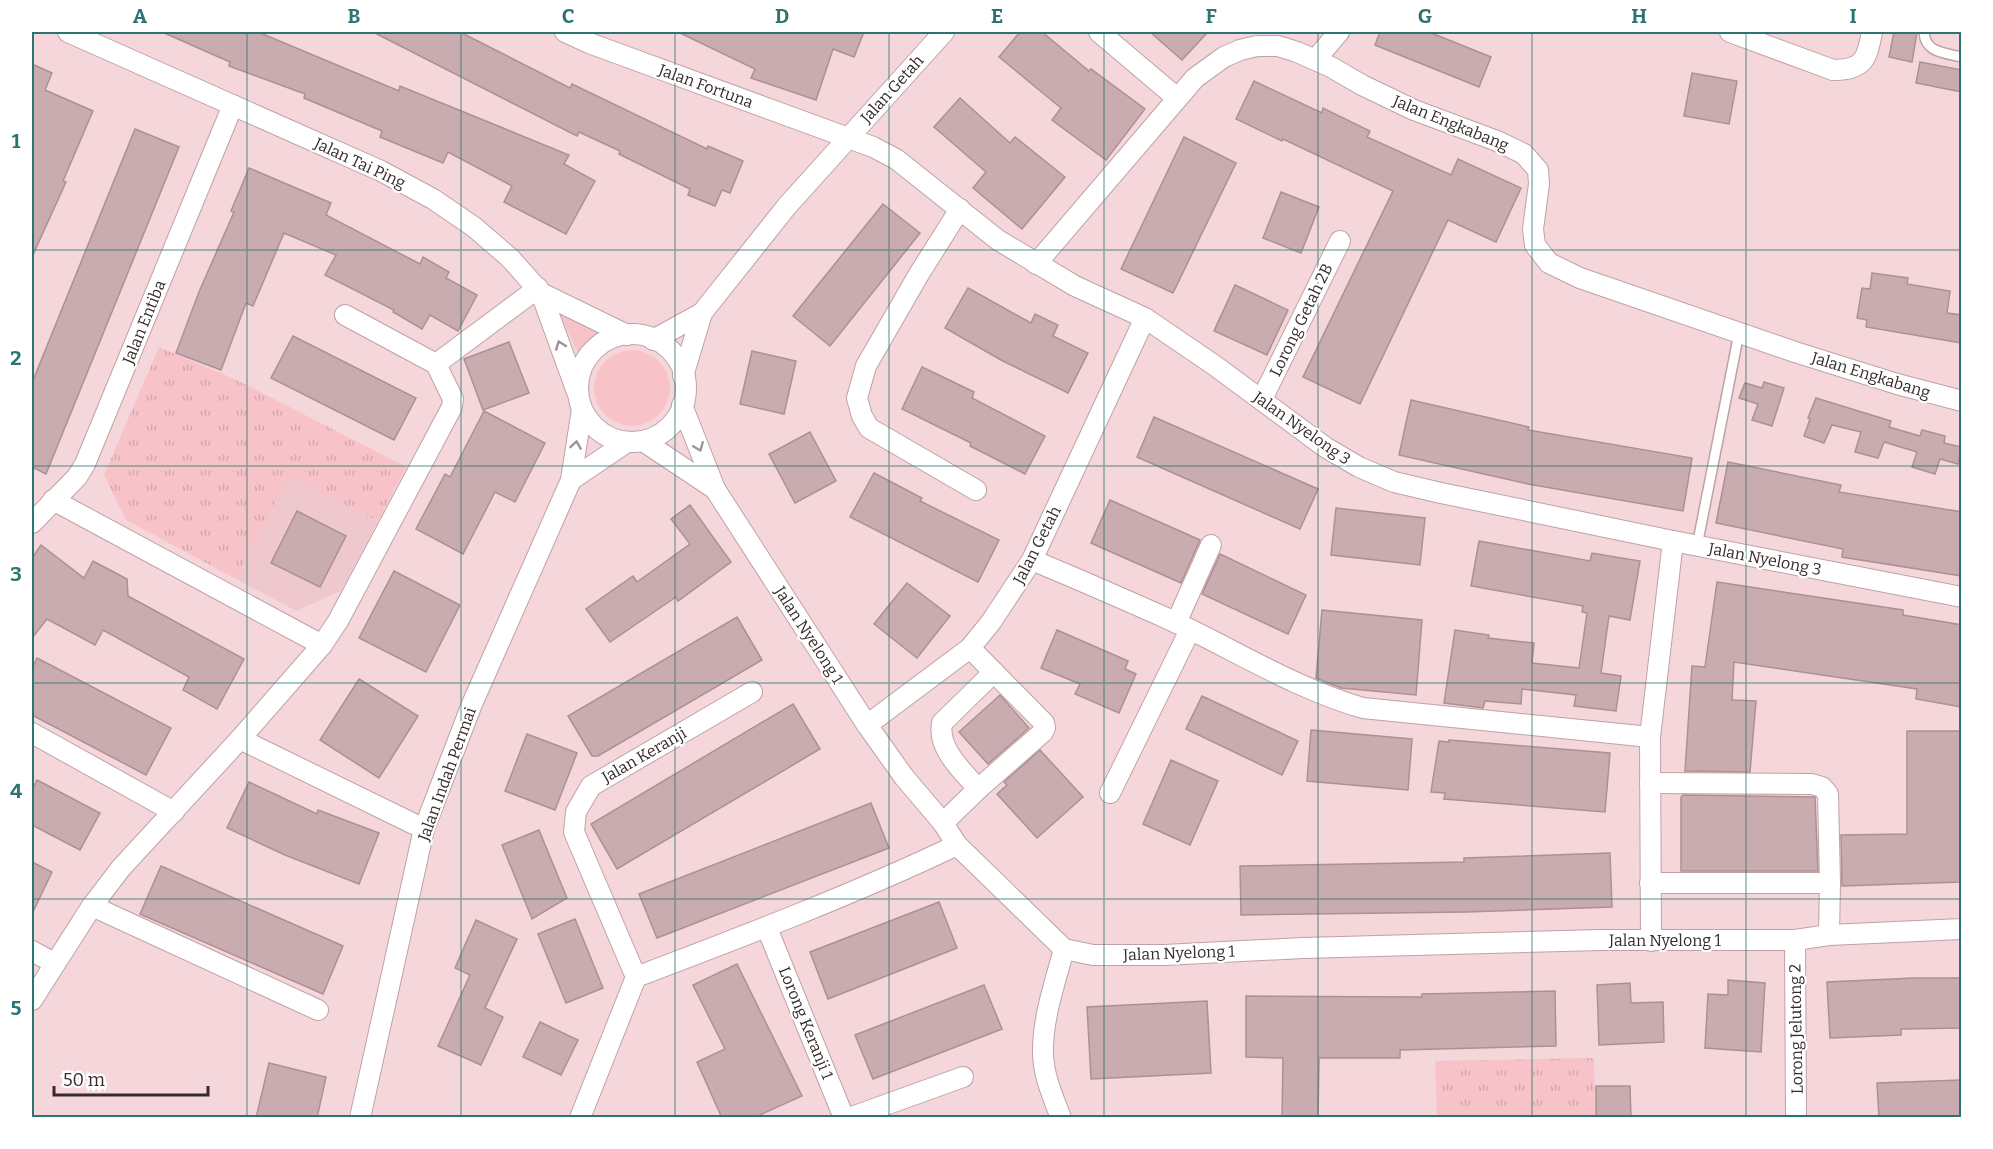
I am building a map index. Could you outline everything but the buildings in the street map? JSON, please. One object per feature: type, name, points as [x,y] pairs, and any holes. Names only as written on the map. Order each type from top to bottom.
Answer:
[{"type":"street","name":"Jalan Tai Ping","points":[[68,32],[381,171],[433,199],[474,227],[510,258],[540,290],[627,335]]},
{"type":"street","name":"Jalan Fortuna","points":[[565,32],[847,139]]},
{"type":"street","name":"Jalan Getah","points":[[702,313],[787,206],[944,32]]},
{"type":"street","points":[[1099,32],[1177,98]]},
{"type":"street","points":[[1315,60],[1339,32]]},
{"type":"street","points":[[1730,32],[1833,70],[1850,70],[1861,63],[1868,53],[1872,32]]},
{"type":"street","name":"Jalan Engkabang","points":[[1036,264],[1195,78],[1224,57],[1240,50],[1257,46],[1278,46],[1298,52],[1414,110],[1497,141],[1524,154],[1538,170],[1539,184],[1533,229],[1535,245],[1549,263],[1580,278],[1739,333],[1897,384],[1962,401]]},
{"type":"street","name":"Jalan Entiba","points":[[32,523],[76,477],[85,464],[233,105]]},
{"type":"street","name":"Jalan Nyelong 3","points":[[847,139],[873,147],[896,159],[998,240],[1075,286],[1145,318],[1262,399],[1325,447],[1359,467],[1394,482],[1697,546],[1962,597]]},
{"type":"street","points":[[960,209],[866,366],[857,398],[862,416],[869,428],[976,490]]},
{"type":"street","name":"Lorong Getah 2B","points":[[1262,399],[1340,241]]},
{"type":"street","points":[[436,364],[540,290],[587,419],[612,439],[635,442]]},
{"type":"street","points":[[653,340],[702,313]]},
{"type":"street","points":[[683,376],[702,313]]},
{"type":"street","points":[[32,1000],[92,906],[121,868],[240,739],[322,645],[344,611],[452,407],[453,399],[436,364],[345,315]]},
{"type":"street","name":"Jalan Getah","points":[[867,725],[970,648],[992,622],[1032,560],[1145,318]]},
{"type":"street","points":[[571,480],[635,442],[658,436],[670,426],[680,413],[685,398],[680,365],[671,352],[653,340],[642,336],[627,335],[610,339],[596,348],[586,359],[579,374],[578,390],[581,404]]},
{"type":"street","name":"Jalan Indah Permai","points":[[360,1118],[424,829],[472,704],[571,480],[581,404]]},
{"type":"street","points":[[682,405],[715,489]]},
{"type":"street","name":"Jalan Nyelong 1","points":[[635,442],[715,489],[867,725],[904,777],[943,823],[957,844],[1064,949],[1093,955],[1129,956],[1303,948],[1601,940],[1795,940],[1829,935],[1962,928]]},
{"type":"street","points":[[53,500],[322,645]]},
{"type":"street","points":[[1651,941],[1650,737],[1673,541]]},
{"type":"street","points":[[1110,793],[1183,626],[1211,545]]},
{"type":"street","points":[[1032,560],[1183,626],[1330,699],[1364,708],[1650,737]]},
{"type":"street","points":[[943,823],[1045,728],[1044,723],[970,648]]},
{"type":"street","points":[[978,789],[948,752],[941,730],[942,723],[994,672]]},
{"type":"street","name":"Jalan Keranji","points":[[636,977],[574,832],[576,812],[591,786],[752,692]]},
{"type":"street","points":[[32,733],[174,812]]},
{"type":"street","points":[[240,739],[424,829]]},
{"type":"street","points":[[1650,783],[1812,784],[1822,786],[1828,794],[1829,935]]},
{"type":"street","points":[[580,1118],[636,977],[767,928],[915,865],[957,844]]},
{"type":"street","points":[[1650,883],[1830,883]]},
{"type":"street","points":[[92,906],[318,1010]]},
{"type":"street","name":"Lorong Keranji 1","points":[[767,928],[844,1118]]},
{"type":"street","name":"Lorong Jelutong 2","points":[[1795,940],[1796,1118]]},
{"type":"street","points":[[1062,1118],[1048,1085],[1043,1055],[1046,1021],[1064,949]]},
{"type":"street","points":[[32,951],[54,963]]},
{"type":"street","points":[[849,1118],[963,1077]]},
{"type":"lane","points":[[1924,32],[1929,45],[1935,51],[1962,57]]},
{"type":"lane","points":[[1697,546],[1739,333]]},
{"type":"shaded area","points":[[289,475],[378,521],[341,591],[296,611],[236,579]]},
{"type":"green space","points":[[558,311],[599,334],[579,355]]},
{"type":"green space","points":[[159,347],[237,380],[406,467],[378,521],[289,476],[236,579],[126,520],[104,475]]},
{"type":"green space","points":[[632,350],[647,353],[659,361],[667,373],[670,388],[667,403],[659,415],[647,423],[632,426],[617,423],[605,415],[597,403],[594,388],[597,373],[605,361],[617,353]]},
{"type":"green space","points":[[1594,1058],[1595,1117],[1437,1117],[1435,1061]]}]
